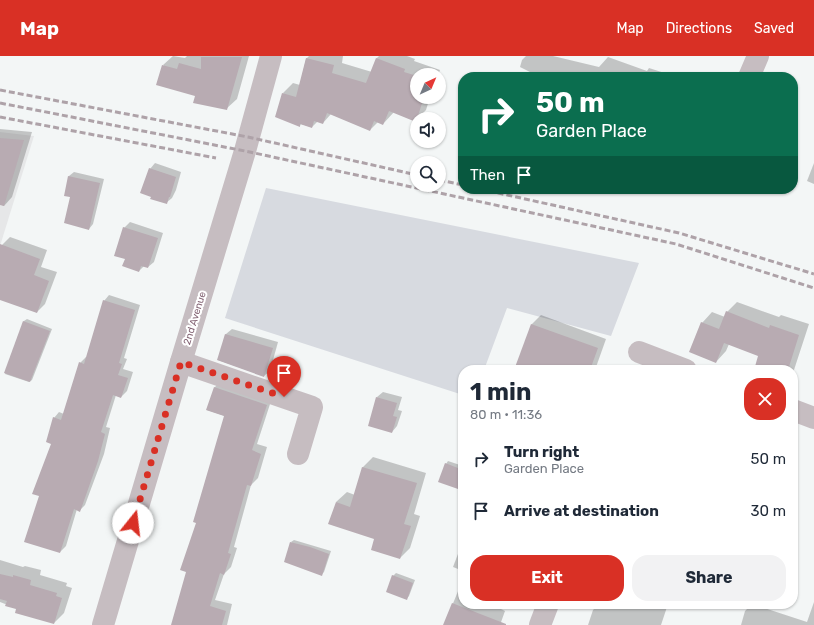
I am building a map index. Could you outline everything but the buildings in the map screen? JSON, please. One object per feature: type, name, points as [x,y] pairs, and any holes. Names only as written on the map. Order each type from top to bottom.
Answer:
[{"type":"street","name":"2nd Avenue","points":[[103,625],[245,151],[270,56]]},
{"type":"street","points":[[751,72],[758,56]]},
{"type":"street","points":[[639,353],[672,365]]},
{"type":"street","points":[[181,362],[312,407],[298,454]]},
{"type":"street","points":[[798,412],[814,418]]},
{"type":"street","points":[[540,625],[546,609]]},
{"type":"shaded area","points":[[0,132],[34,136],[0,246]]},
{"type":"shaded area","points":[[266,188],[639,263],[611,336],[507,308],[486,365],[458,365],[458,393],[225,318]]},
{"type":"railway","points":[[0,90],[248,137],[410,173]]},
{"type":"railway","points":[[0,103],[245,151],[676,244],[814,288]]},
{"type":"railway","points":[[0,117],[216,158]]},
{"type":"railway","points":[[446,181],[458,184]]},
{"type":"railway","points":[[503,194],[679,233],[814,274]]},
{"type":"route","points":[[133,523],[181,362],[284,397]]}]
